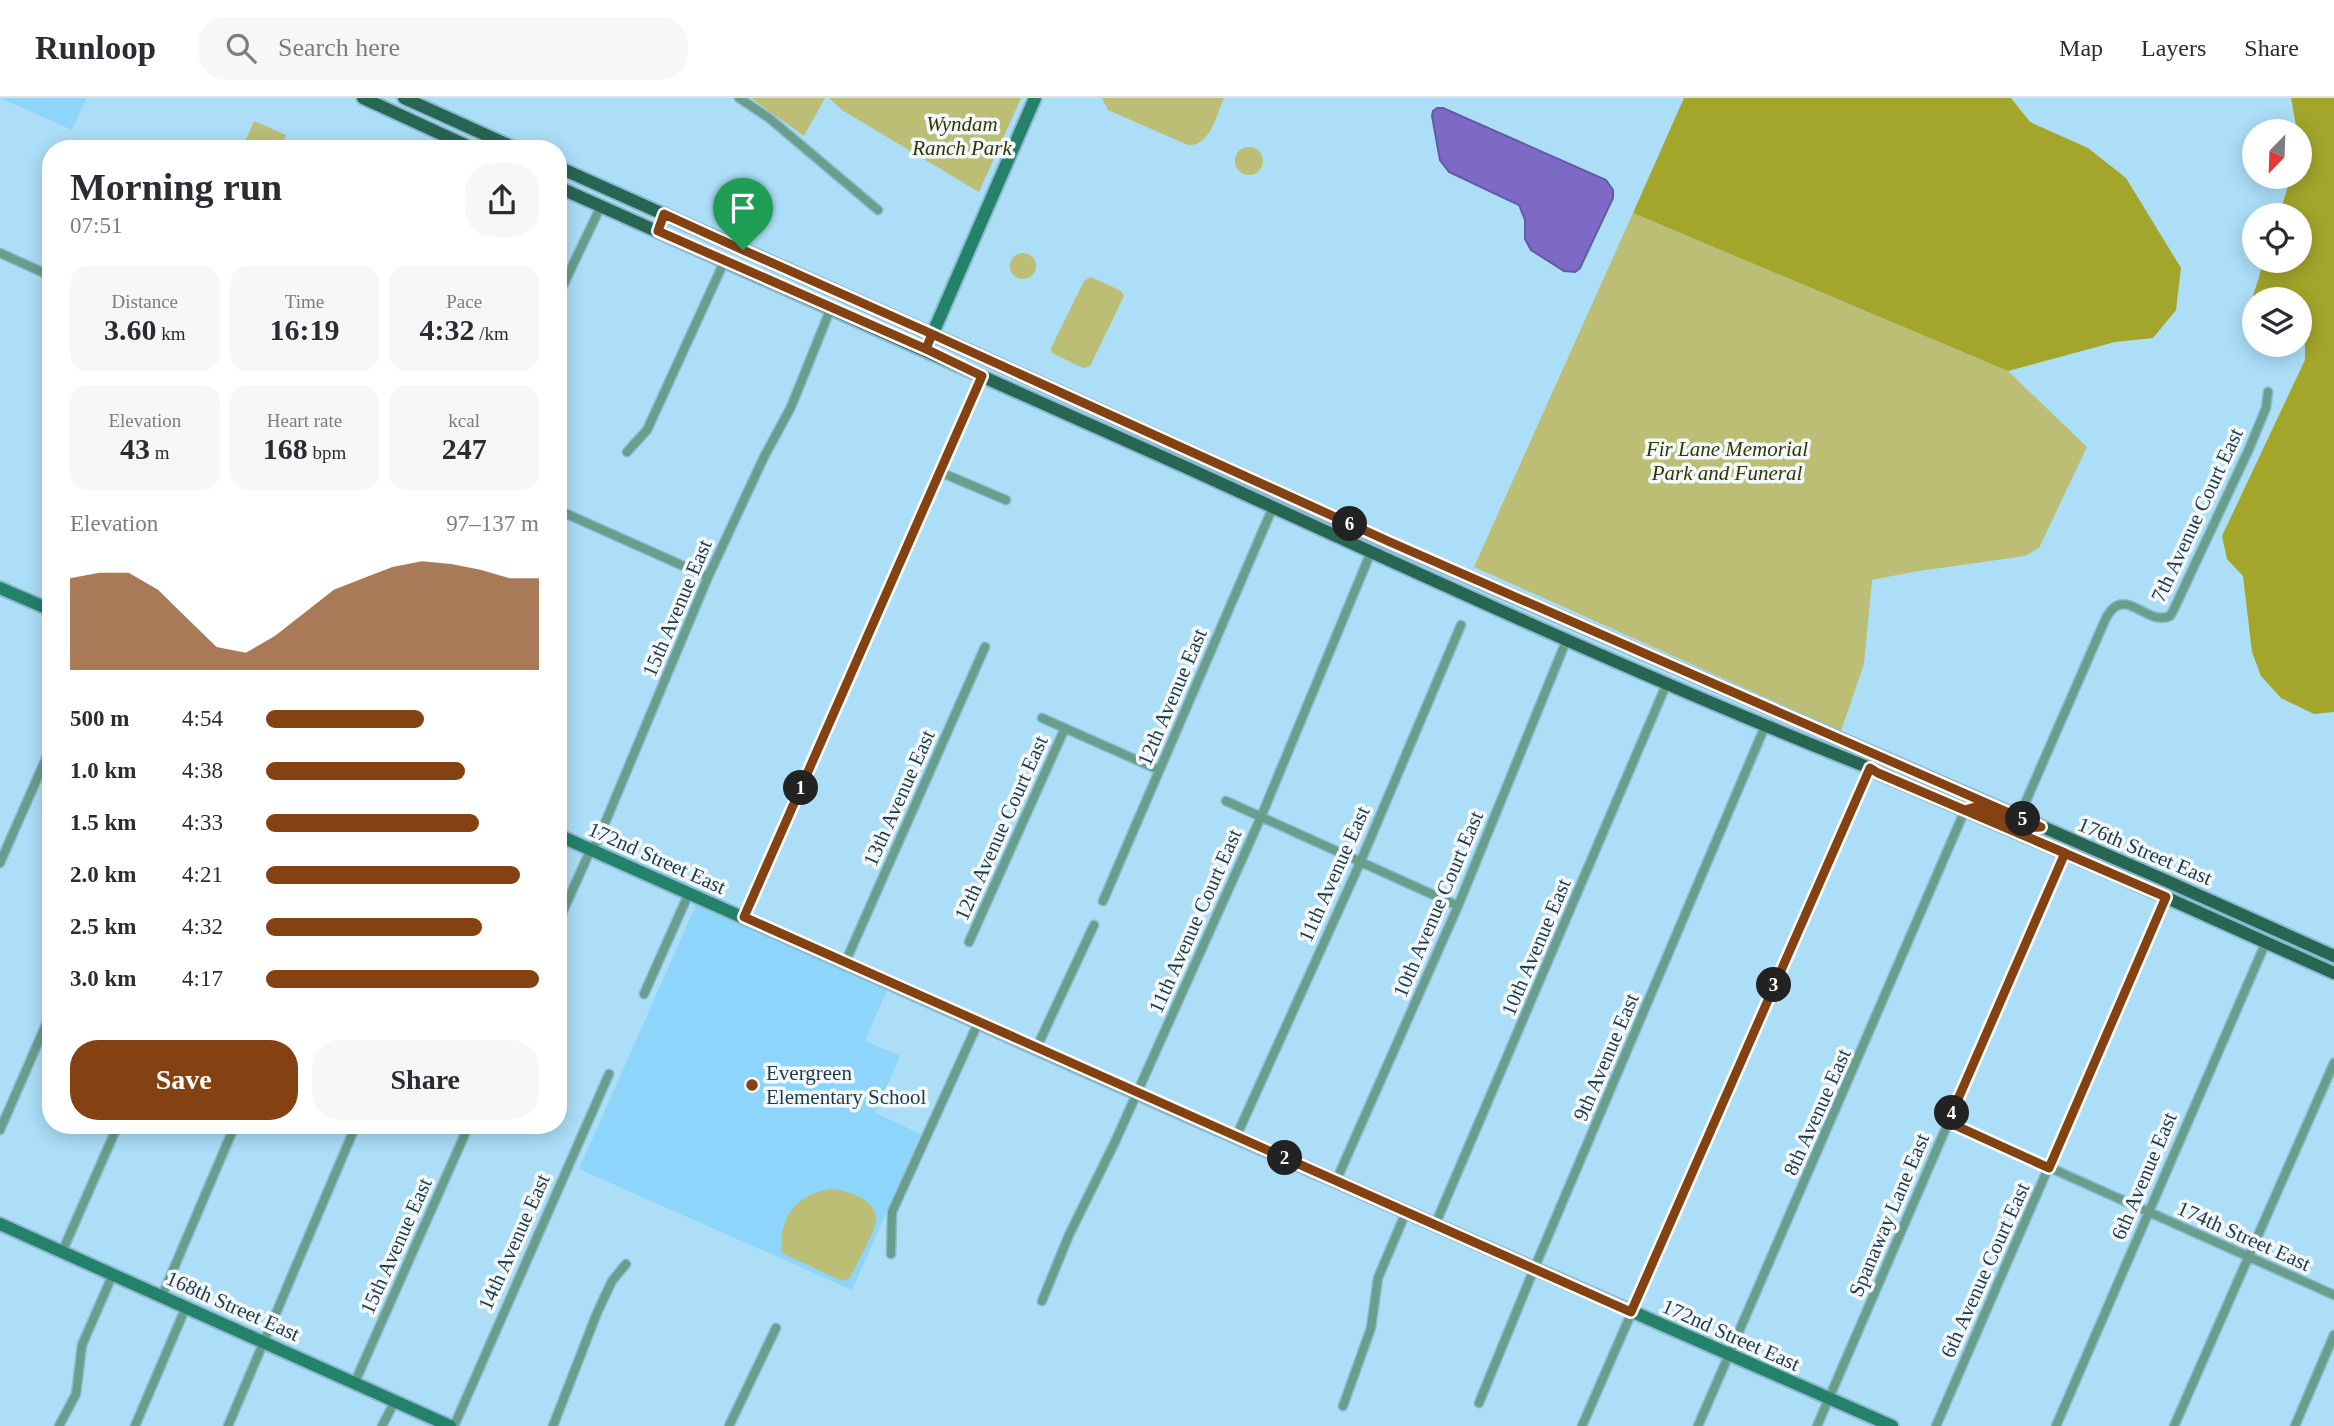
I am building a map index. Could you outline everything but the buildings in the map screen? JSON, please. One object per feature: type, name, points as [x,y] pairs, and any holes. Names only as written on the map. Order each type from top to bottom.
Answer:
[{"type":"main road","points":[[363,98],[454,140]]},
{"type":"main road","points":[[380,98],[420,115],[440,114]]},
{"type":"main road","points":[[404,98],[497,140]]},
{"type":"main road","name":"176th Street East","points":[[567,171],[1455,571],[2334,956]]},
{"type":"main road","name":"176th Street East","points":[[567,191],[926,349],[1567,639],[1870,768],[2334,973]]},
{"type":"main road","points":[[658,231],[664,214]]},
{"type":"main road","points":[[982,376],[994,373],[1080,410],[1097,411]]},
{"type":"main road","points":[[1371,552],[1383,549],[1438,572],[1455,571]]},
{"type":"main road","points":[[1870,768],[1880,766],[1928,786],[1942,784]]},
{"type":"main road","points":[[1965,810],[1975,807],[2023,828],[2041,827]]},
{"type":"main road","points":[[2266,942],[2277,938],[2334,964]]},
{"type":"street","points":[[738,98],[769,118],[878,210]]},
{"type":"street","points":[[926,349],[1035,98]]},
{"type":"street","points":[[567,277],[601,206]]},
{"type":"street","points":[[0,253],[42,272]]},
{"type":"street","points":[[627,452],[647,430],[725,260]]},
{"type":"street","name":"15th Avenue East","points":[[567,902],[591,849],[597,842],[708,577],[764,457],[791,407],[831,308]]},
{"type":"street","points":[[744,917],[982,376]]},
{"type":"street","name":"7th Avenue Court East","points":[[2019,817],[2113,607],[2124,603],[2163,618],[2168,618],[2173,611],[2242,466],[2266,408],[2268,392]]},
{"type":"street","points":[[940,472],[1006,500]]},
{"type":"street","name":"12th Avenue East","points":[[1103,901],[1273,507]]},
{"type":"street","points":[[567,514],[708,577]]},
{"type":"street","name":"11th Avenue Court East","points":[[1042,1301],[1069,1235],[1115,1142],[1261,817],[1371,552]]},
{"type":"street","points":[[0,589],[42,606]]},
{"type":"street","name":"11th Avenue East","points":[[1236,1136],[1360,863],[1461,625]]},
{"type":"street","name":"10th Avenue Court East","points":[[1336,1181],[1458,905],[1567,639]]},
{"type":"street","name":"13th Avenue East","points":[[845,962],[985,647]]},
{"type":"street","name":"10th Avenue East","points":[[1435,1225],[1667,683]]},
{"type":"street","points":[[1042,718],[1159,770]]},
{"type":"street","name":"9th Avenue East","points":[[1479,1403],[1766,724]]},
{"type":"street","name":"12th Avenue Court East","points":[[969,942],[1065,728]]},
{"type":"street","points":[[0,863],[42,767]]},
{"type":"street","points":[[1582,1426],[1870,768]]},
{"type":"street","points":[[1226,801],[1458,905]]},
{"type":"street","name":"8th Avenue East","points":[[1698,1426],[1965,810]]},
{"type":"street","name":"172nd Street East","points":[[567,839],[1036,1049],[1892,1426]]},
{"type":"street","name":"Spanaway Lane East","points":[[1816,1426],[2065,853]]},
{"type":"street","points":[[644,994],[689,893]]},
{"type":"street","name":"6th Avenue Court East","points":[[1936,1426],[2166,897]]},
{"type":"street","points":[[1036,1049],[1094,925]]},
{"type":"street","name":"6th Avenue East","points":[[2056,1426],[2266,942]]},
{"type":"street","points":[[891,1254],[892,1212],[978,1023]]},
{"type":"street","points":[[0,1130],[42,1034]]},
{"type":"street","points":[[2174,1426],[2334,1063]]},
{"type":"street","name":"14th Avenue East","points":[[452,1426],[610,1074]]},
{"type":"street","name":"174th Street East","points":[[1948,1122],[2334,1295]]},
{"type":"street","points":[[62,1252],[114,1134]]},
{"type":"street","points":[[162,1296],[232,1134]]},
{"type":"street","points":[[228,1426],[352,1134]]},
{"type":"street","name":"15th Avenue East","points":[[355,1382],[465,1134]]},
{"type":"street","points":[[1343,1406],[1371,1328],[1378,1278],[1406,1212]]},
{"type":"street","name":"168th Street East","points":[[0,1224],[452,1426]]},
{"type":"street","points":[[553,1426],[597,1313],[612,1281],[626,1264]]},
{"type":"street","points":[[60,1426],[76,1394],[82,1345],[113,1274]]},
{"type":"street","points":[[135,1426],[186,1307]]},
{"type":"street","points":[[729,1426],[776,1328]]},
{"type":"street","points":[[2295,1426],[2334,1335]]},
{"type":"street","points":[[382,1426],[395,1401]]},
{"type":"shaded area","points":[[0,98],[86,98],[72,130]]},
{"type":"shaded area","points":[[1684,98],[2011,98],[2030,122],[2088,148],[2126,178],[2181,268],[2176,310],[2153,338],[2115,342],[2008,371],[1633,213]]},
{"type":"shaded area","points":[[2291,98],[2334,98],[2334,712],[2314,714],[2281,698],[2261,676],[2252,652],[2243,576],[2227,559],[2222,536],[2305,357],[2312,357],[2312,287],[2256,287],[2260,273],[2312,273],[2312,203],[2283,203],[2287,189],[2312,189],[2312,119],[2295,119]]},
{"type":"shaded area","points":[[1437,108],[1443,108],[1606,180],[1613,190],[1613,198],[1580,268],[1575,272],[1564,271],[1531,250],[1525,239],[1525,220],[1519,205],[1449,172],[1440,160],[1432,116]]},
{"type":"shaded area","name":"Evergreen Elementary School","points":[[696,905],[887,990],[865,1041],[900,1056],[875,1113],[921,1134],[852,1290],[579,1169]]},
{"type":"green space","points":[[751,98],[825,98],[804,136]]},
{"type":"green space","name":"Wyndam Ranch Park","points":[[829,98],[1021,98],[979,192],[842,110]]},
{"type":"green space","points":[[1102,98],[1224,98],[1207,135],[1196,144],[1188,145],[1108,110]]},
{"type":"green space","points":[[254,121],[286,135],[284,140],[246,140]]},
{"type":"green space","points":[[1249,147],[1259,151],[1263,161],[1259,171],[1249,175],[1239,171],[1235,161],[1239,151]]},
{"type":"green space","name":"Fir Lane Memorial Park and Funeral","points":[[1633,213],[2008,371],[2087,447],[2039,548],[2025,556],[1872,580],[1864,664],[1841,731],[1474,567]]},
{"type":"green space","points":[[1023,253],[1032,257],[1036,266],[1032,275],[1023,279],[1014,275],[1010,266],[1014,257]]},
{"type":"green space","points":[[1091,277],[1121,291],[1124,296],[1090,366],[1083,368],[1052,353],[1051,348],[1084,281]]},
{"type":"green space","points":[[831,1189],[861,1198],[873,1208],[876,1215],[871,1235],[850,1278],[842,1281],[782,1253],[783,1229],[792,1210],[808,1196]]},
{"type":"place","name":"Evergreen Elementary School","points":[[752,1085]]},
{"type":"route","points":[[743,250],[664,214],[658,231],[926,349],[932,334],[1590,631],[2041,827],[2023,828],[1975,807],[1965,810],[2114,874],[2166,897],[2049,1168],[1948,1122],[2065,853],[1878,773],[1870,768],[1631,1312],[744,917],[982,376],[926,349],[932,334],[743,250]]}]
